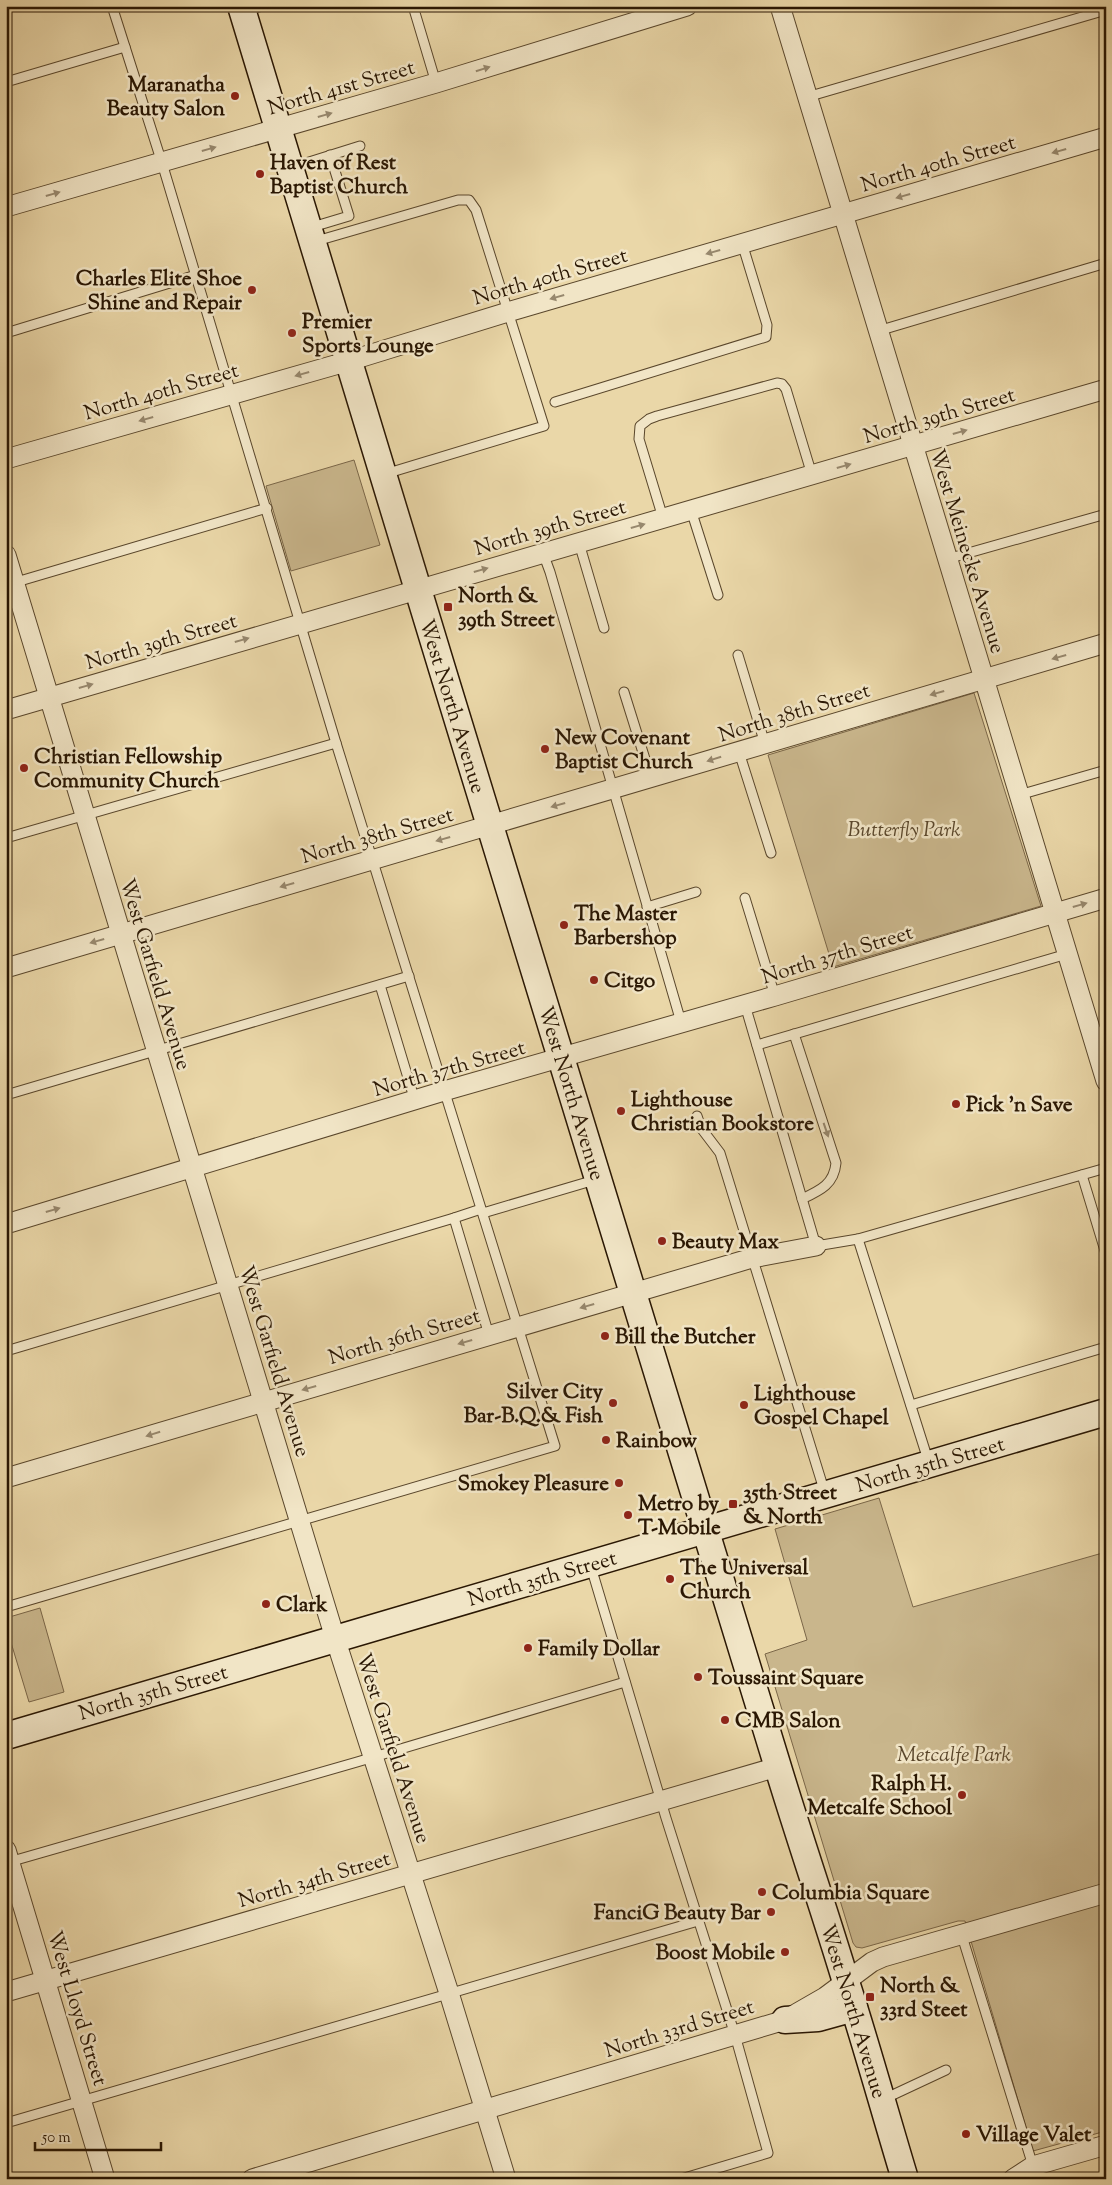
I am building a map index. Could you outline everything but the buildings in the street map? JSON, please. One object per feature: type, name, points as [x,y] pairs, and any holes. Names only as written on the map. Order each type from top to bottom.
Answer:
[{"type":"main road","name":"West North Avenue","points":[[249,8],[278,129],[560,1058],[634,1292],[777,1766],[846,1982],[905,2179]]},
{"type":"main road","name":"North 35th Street","points":[[6,1736],[1106,1412]]},
{"type":"main road","points":[[785,2020],[818,2018],[854,2008]]},
{"type":"street","name":"North 41st Street","points":[[6,207],[436,83],[687,6]]},
{"type":"street","name":"West Meinecke Avenue","points":[[780,6],[1067,954],[1099,1032],[1106,1081]]},
{"type":"street","name":"North 40th Street","points":[[6,459],[349,361],[508,312],[1106,137]]},
{"type":"street","name":"North 39th Street","points":[[6,710],[1106,389]]},
{"type":"street","name":"West Garfield Avenue","points":[[6,555],[10,584],[49,697],[188,1158],[194,1168],[335,1638],[449,1993],[506,2179]]},
{"type":"street","name":"North 38th Street","points":[[6,968],[1106,644]]},
{"type":"street","name":"North 37th Street","points":[[6,1224],[444,1092],[1106,898]]},
{"type":"street","name":"North 36th Street","points":[[6,1478],[752,1258],[816,1246]]},
{"type":"street","name":"North 34th Street","points":[[6,1992],[777,1766]]},
{"type":"street","name":"West Lloyd Street","points":[[7,1858],[46,1980],[105,2179]]},
{"type":"street","name":"North 33rd Street","points":[[252,2179],[785,2020],[825,1997],[872,1962],[883,1957],[962,1936],[1106,1892]]},
{"type":"street","points":[[1015,2178],[1033,2166],[1106,2145]]},
{"type":"lane","points":[[6,1607],[555,1446],[336,743],[162,162],[112,6]]},
{"type":"lane","points":[[413,6],[436,83]]},
{"type":"lane","points":[[807,97],[1106,10]]},
{"type":"lane","points":[[6,82],[125,47]]},
{"type":"lane","points":[[290,168],[360,146]]},
{"type":"lane","points":[[311,235],[349,216],[330,155]]},
{"type":"lane","points":[[311,235],[458,200],[469,200],[476,210],[544,426],[383,474]]},
{"type":"lane","points":[[555,402],[766,337],[767,325],[742,243]]},
{"type":"lane","points":[[878,331],[1106,263]]},
{"type":"lane","points":[[6,333],[196,275]]},
{"type":"lane","points":[[663,518],[639,439],[640,426],[657,416],[777,383],[782,384],[786,389],[812,475]]},
{"type":"lane","points":[[10,584],[267,508]]},
{"type":"lane","points":[[691,510],[718,595]]},
{"type":"lane","points":[[947,559],[1106,514]]},
{"type":"lane","points":[[579,543],[604,628]]},
{"type":"lane","points":[[543,553],[681,1022]]},
{"type":"lane","points":[[738,655],[765,744]]},
{"type":"lane","points":[[624,692],[651,778]]},
{"type":"lane","points":[[6,838],[336,743]]},
{"type":"lane","points":[[740,752],[771,853]]},
{"type":"lane","points":[[1019,795],[1106,770]]},
{"type":"lane","points":[[647,907],[696,892]]},
{"type":"lane","points":[[744,898],[775,996]]},
{"type":"lane","points":[[756,1045],[1067,954]]},
{"type":"lane","points":[[6,1095],[409,976]]},
{"type":"lane","points":[[380,985],[415,1101]]},
{"type":"lane","points":[[745,1005],[816,1246],[858,1239],[1106,1168]]},
{"type":"lane","points":[[794,1034],[836,1163],[835,1174],[828,1184],[802,1199]]},
{"type":"lane","points":[[697,1116],[701,1128],[720,1153],[826,1495]]},
{"type":"lane","points":[[1082,1175],[1106,1254]]},
{"type":"lane","points":[[6,1351],[454,1218],[599,1179]]},
{"type":"lane","points":[[454,1218],[489,1335]]},
{"type":"lane","points":[[858,1239],[930,1465]]},
{"type":"lane","points":[[910,1405],[1106,1347]]},
{"type":"lane","points":[[590,1564],[660,1800],[735,2035],[768,2153],[681,2179]]},
{"type":"lane","points":[[7,1858],[374,1757],[625,1682]]},
{"type":"lane","points":[[6,2123],[698,1921]]},
{"type":"lane","points":[[962,1936],[1033,2166]]},
{"type":"lane","points":[[882,2100],[946,2070]]},
{"type":"green space","points":[[354,460],[380,545],[291,571],[266,486]]},
{"type":"green space","name":"Butterfly Park","points":[[974,693],[1041,906],[833,967],[768,755]]},
{"type":"green space","name":"Metcalfe Park","points":[[879,1498],[913,1607],[1106,1552],[1106,2131],[1033,2151],[965,1921],[958,1921],[862,1948],[856,1947],[853,1943],[765,1654],[807,1640],[775,1529]]},
{"type":"green space","points":[[40,1608],[64,1692],[29,1702],[6,1626],[6,1618]]},
{"type":"place","name":"Maranatha Beauty Salon","points":[[235,96]]},
{"type":"place","name":"Haven of Rest Baptist Church","points":[[260,174]]},
{"type":"place","name":"Charles Elite Shoe Shine and Repair","points":[[252,290]]},
{"type":"place","name":"Premier Sports Lounge","points":[[292,333]]},
{"type":"place","name":"North & 39th Street","points":[[448,607]]},
{"type":"place","name":"New Covenant Baptist Church","points":[[545,749]]},
{"type":"place","name":"Christian Fellowship Community Church","points":[[24,768]]},
{"type":"place","name":"The Master Barbershop","points":[[564,925]]},
{"type":"place","name":"Citgo","points":[[594,980]]},
{"type":"place","name":"Pick 'n Save","points":[[956,1104]]},
{"type":"place","name":"Lighthouse Christian Bookstore","points":[[621,1111]]},
{"type":"place","name":"Beauty Max","points":[[662,1241]]},
{"type":"place","name":"Bill the Butcher","points":[[605,1336]]},
{"type":"place","name":"Silver City Bar-B.Q.& Fish","points":[[613,1403]]},
{"type":"place","name":"Lighthouse Gospel Chapel","points":[[744,1405]]},
{"type":"place","name":"Rainbow","points":[[606,1440]]},
{"type":"place","name":"Smokey Pleasure","points":[[619,1483]]},
{"type":"place","name":"35th Street & North","points":[[733,1504]]},
{"type":"place","name":"Metro by T-Mobile","points":[[628,1515]]},
{"type":"place","name":"The Universal Church","points":[[670,1579]]},
{"type":"place","name":"Clark","points":[[266,1604]]},
{"type":"place","name":"Family Dollar","points":[[528,1648]]},
{"type":"place","name":"Toussaint Square","points":[[698,1677]]},
{"type":"place","name":"CMB Salon","points":[[725,1720]]},
{"type":"place","name":"Ralph H. Metcalfe School","points":[[962,1795]]},
{"type":"place","name":"Columbia Square","points":[[762,1892]]},
{"type":"place","name":"FanciG Beauty Bar","points":[[771,1912]]},
{"type":"place","name":"Boost Mobile","points":[[785,1952]]},
{"type":"place","name":"North & 33rd Steet","points":[[870,1997]]},
{"type":"place","name":"Village Valet","points":[[966,2134]]}]
